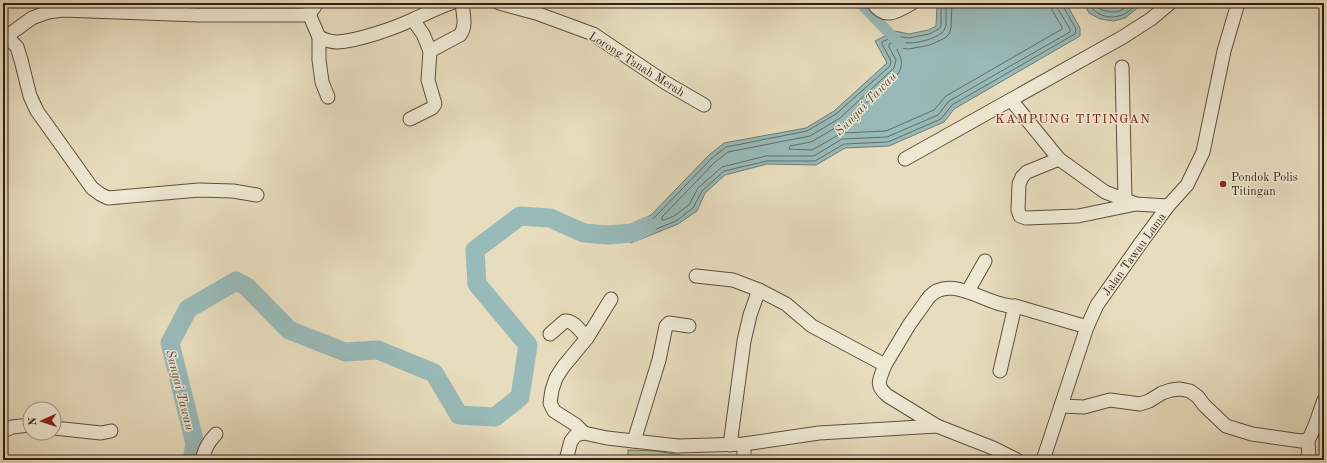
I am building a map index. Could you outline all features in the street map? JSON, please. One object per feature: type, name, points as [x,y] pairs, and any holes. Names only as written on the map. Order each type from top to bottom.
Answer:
[{"type":"street","points":[[319,37],[327,41],[337,42],[381,32],[413,20],[443,5],[451,3]]},
{"type":"street","points":[[430,51],[460,35],[463,31],[464,25],[462,3]]},
{"type":"street","name":"Lorong Tanah Merah","points":[[500,3],[536,13],[593,34],[666,83],[704,105]]},
{"type":"street","points":[[873,3],[885,13],[895,13],[912,3]]},
{"type":"street","points":[[905,159],[1123,37],[1151,19],[1170,3]]},
{"type":"street","name":"Jalan Tawau Lama","points":[[1044,460],[1087,327],[1097,305],[1168,206],[1187,185],[1203,152],[1224,51],[1237,4]]},
{"type":"street","points":[[257,195],[220,190],[199,190],[108,198],[100,194],[92,188],[37,111],[30,96],[22,60],[17,47],[5,38],[32,18],[48,12],[63,10],[199,15],[303,15],[312,8],[319,37],[319,60],[322,82],[328,97]]},
{"type":"street","points":[[410,119],[432,108],[435,104],[428,80],[430,51],[423,34],[413,20]]},
{"type":"street","points":[[1122,67],[1131,202]]},
{"type":"street","points":[[1011,100],[1059,160],[1105,192],[1131,202],[1168,206]]},
{"type":"street","points":[[1059,160],[1027,172],[1022,177],[1018,210],[1020,216],[1026,218],[1078,216],[1131,202]]},
{"type":"street","points":[[968,291],[984,261]]},
{"type":"street","points":[[696,276],[733,280],[759,290],[786,304],[812,326],[885,365]]},
{"type":"street","points":[[1016,460],[993,448],[937,426],[888,396],[879,386],[880,378],[885,365],[909,325],[933,293],[944,289],[968,291],[1002,305],[1015,306],[1087,327]]},
{"type":"street","points":[[730,445],[744,341],[750,315],[759,290]]},
{"type":"street","points":[[584,433],[576,425],[554,411],[550,404],[552,390],[556,378],[563,367],[587,338],[611,299]]},
{"type":"street","points":[[1000,371],[1015,306]]},
{"type":"street","points":[[550,334],[565,321],[568,321],[571,322],[587,338]]},
{"type":"street","points":[[634,442],[659,360],[666,326],[669,323],[689,326]]},
{"type":"street","points":[[1061,406],[1084,407],[1110,400],[1140,404],[1149,401],[1166,391],[1180,389],[1190,391],[1198,396],[1204,405],[1226,426],[1252,434],[1301,441],[1308,440]]},
{"type":"street","points":[[1309,460],[1308,440],[1313,433],[1324,400]]},
{"type":"street","points":[[3,430],[22,426]]},
{"type":"street","points":[[566,460],[571,441],[576,435],[584,433],[634,442],[678,446],[730,445],[819,433],[937,426]]},
{"type":"street","points":[[62,429],[101,433],[111,431]]},
{"type":"street","points":[[202,460],[209,440],[216,434]]},
{"type":"street","points":[[744,444],[744,460]]},
{"type":"green space","points":[[628,450],[656,451],[680,455],[679,460],[628,460]]},
{"type":"water","points":[[937,3],[1066,3],[1080,28],[1080,36],[954,109],[944,122],[889,146],[845,148],[816,165],[767,164],[725,175],[705,193],[697,211],[678,224],[631,243],[619,227],[636,223],[651,215],[709,155],[724,143],[806,128],[834,111],[887,63],[875,41],[895,31],[909,34],[928,30],[936,26]]},
{"type":"water","points":[[1084,3],[1144,3],[1125,18],[1114,21],[1100,19],[1089,13]]},
{"type":"waterway","points":[[860,3],[900,44]]},
{"type":"waterway","name":"Sungai Tawau","points":[[192,460],[195,444],[170,343],[188,309],[236,281],[247,287],[289,330],[345,352],[378,350],[434,373],[459,415],[495,417],[520,397],[528,345],[477,284],[475,250],[520,216],[550,218],[584,233],[608,235],[632,233],[647,226]]},
{"type":"place","name":"Pondok Polis Titingan","points":[[1223,184]]},
{"type":"district","name":"KAMPUNG TITINGAN","points":[[1073,118]]}]
